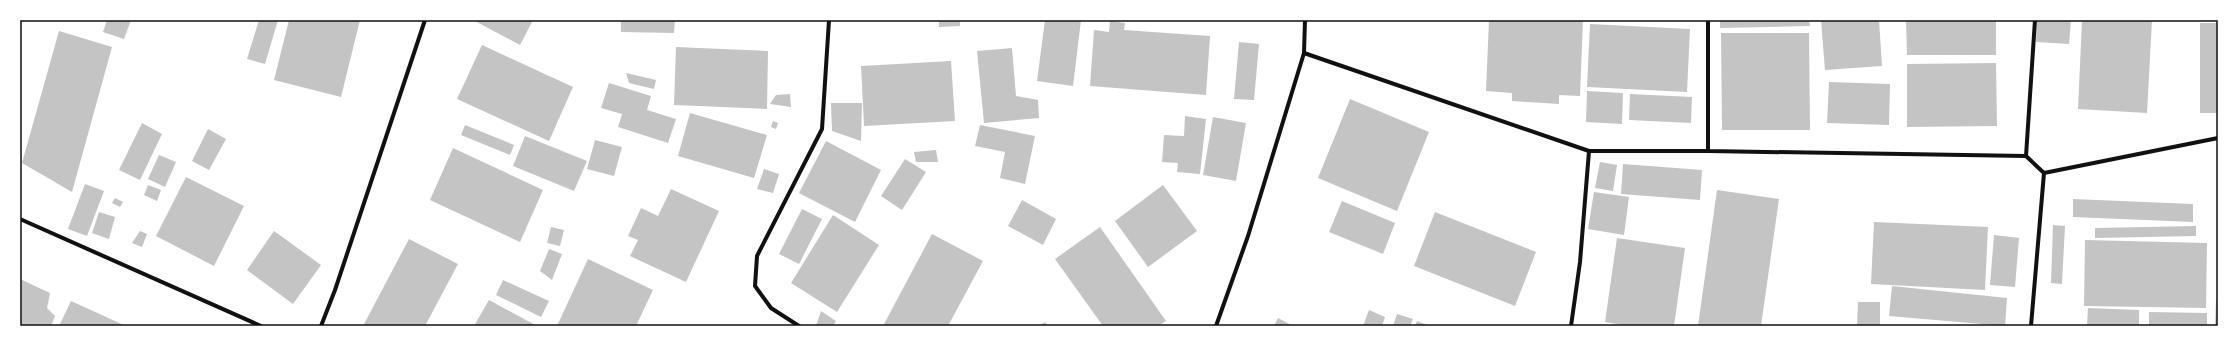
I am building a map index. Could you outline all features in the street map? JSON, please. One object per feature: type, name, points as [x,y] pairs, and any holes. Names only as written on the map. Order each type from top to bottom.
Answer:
[{"type":"street","points":[[321,326],[338,283],[425,20]]},
{"type":"street","points":[[798,326],[771,308],[755,286],[757,256],[822,130],[829,20]]},
{"type":"street","points":[[1216,326],[1248,236],[1304,53],[1305,20]]},
{"type":"street","points":[[1708,20],[1708,151]]},
{"type":"street","points":[[2026,156],[2035,20]]},
{"type":"street","points":[[1304,53],[1589,150],[2026,156],[2044,173]]},
{"type":"street","points":[[2044,173],[2218,138]]},
{"type":"street","points":[[1571,326],[1580,262],[1589,150]]},
{"type":"street","points":[[2032,326],[2044,173]]},
{"type":"street","points":[[20,219],[262,326]]},
{"type":"building","points":[[107,20],[131,20],[124,39],[103,32]]},
{"type":"building","points":[[259,20],[278,20],[265,64],[247,59]]},
{"type":"building","points":[[289,20],[360,20],[341,97],[274,80]]},
{"type":"building","points":[[473,20],[533,20],[520,45]]},
{"type":"building","points":[[621,20],[675,20],[674,33],[621,32]]},
{"type":"building","points":[[939,20],[960,20],[960,26],[939,27]]},
{"type":"building","points":[[1045,20],[1081,20],[1073,86],[1037,81]]},
{"type":"building","points":[[1489,20],[1583,20],[1580,96],[1559,95],[1559,104],[1512,101],[1512,93],[1486,91]]},
{"type":"building","points":[[1720,20],[1809,20],[1810,26],[1720,28]]},
{"type":"building","points":[[1821,20],[1879,20],[1882,66],[1825,70]]},
{"type":"building","points":[[1906,20],[1996,20],[1996,55],[1907,55]]},
{"type":"building","points":[[2037,20],[2071,20],[2069,44],[2036,42]]},
{"type":"building","points":[[2082,20],[2152,20],[2147,113],[2078,109]]},
{"type":"building","points":[[1110,21],[1125,23],[1124,30],[1210,36],[1206,95],[1090,86],[1094,30],[1109,32]]},
{"type":"building","points":[[2200,23],[2218,23],[2218,113],[2200,113]]},
{"type":"building","points":[[1590,24],[1690,29],[1687,92],[1587,87]]},
{"type":"building","points":[[59,31],[112,47],[72,192],[22,163]]},
{"type":"building","points":[[1721,33],[1809,33],[1810,130],[1722,130]]},
{"type":"building","points":[[1239,42],[1259,44],[1254,100],[1234,99]]},
{"type":"building","points":[[482,45],[573,87],[549,141],[457,99]]},
{"type":"building","points":[[676,47],[768,51],[767,109],[674,105]]},
{"type":"building","points":[[1012,48],[1016,96],[1038,100],[1039,118],[984,123],[977,51]]},
{"type":"building","points":[[951,61],[955,121],[864,126],[861,66]]},
{"type":"building","points":[[1996,63],[1997,126],[1907,127],[1907,64]]},
{"type":"building","points":[[626,73],[656,80],[654,89],[629,83]]},
{"type":"building","points":[[1829,82],[1890,84],[1889,125],[1827,123]]},
{"type":"building","points":[[609,83],[651,96],[647,110],[676,119],[668,143],[618,127],[622,114],[601,108]]},
{"type":"building","points":[[1587,91],[1623,93],[1622,124],[1586,122]]},
{"type":"building","points":[[790,94],[791,107],[770,104],[776,95]]},
{"type":"building","points":[[1630,94],[1692,97],[1691,123],[1629,120]]},
{"type":"building","points":[[1350,99],[1429,132],[1397,211],[1318,178]]},
{"type":"building","points":[[831,103],[862,103],[861,141],[832,131]]},
{"type":"building","points":[[690,113],[767,135],[754,178],[678,156]]},
{"type":"building","points":[[1185,116],[1206,119],[1200,174],[1177,172],[1178,163],[1162,162],[1164,135],[1184,136]]},
{"type":"building","points":[[1213,117],[1246,123],[1236,181],[1203,175]]},
{"type":"building","points":[[773,121],[778,123],[776,129],[771,127]]},
{"type":"building","points":[[142,123],[162,134],[140,180],[119,170]]},
{"type":"building","points":[[465,125],[514,145],[510,155],[461,135]]},
{"type":"building","points":[[980,125],[1035,136],[1025,184],[1000,178],[1005,152],[975,146]]},
{"type":"building","points":[[208,129],[226,139],[209,170],[192,161]]},
{"type":"building","points":[[525,136],[587,161],[574,191],[513,166]]},
{"type":"building","points":[[595,140],[622,147],[614,176],[587,169]]},
{"type":"building","points":[[826,141],[881,170],[855,222],[799,193]]},
{"type":"building","points":[[453,148],[543,190],[520,242],[430,200]]},
{"type":"building","points":[[936,150],[938,162],[916,162],[914,152]]},
{"type":"building","points":[[159,155],[176,162],[165,187],[148,179]]},
{"type":"building","points":[[905,159],[926,172],[902,210],[881,196]]},
{"type":"building","points":[[1600,162],[1617,165],[1613,191],[1595,188]]},
{"type":"building","points":[[1623,164],[1702,170],[1700,200],[1621,194]]},
{"type":"building","points":[[764,169],[779,174],[773,193],[757,189]]},
{"type":"building","points":[[186,177],[244,206],[214,266],[156,236]]},
{"type":"building","points":[[85,184],[104,191],[87,236],[68,229]]},
{"type":"building","points":[[148,185],[161,190],[157,201],[144,195]]},
{"type":"building","points":[[1163,185],[1197,231],[1148,267],[1115,221]]},
{"type":"building","points":[[671,189],[719,211],[686,282],[630,256],[638,240],[628,236],[641,208],[658,216]]},
{"type":"building","points":[[1717,190],[1779,199],[1761,326],[1698,326]]},
{"type":"building","points":[[1594,192],[1629,197],[1624,235],[1588,229]]},
{"type":"building","points":[[115,198],[123,202],[120,207],[112,203]]},
{"type":"building","points":[[2073,199],[2193,204],[2193,222],[2073,217]]},
{"type":"building","points":[[1022,200],[1056,219],[1043,245],[1008,226]]},
{"type":"building","points":[[1342,201],[1395,223],[1383,254],[1329,232]]},
{"type":"building","points":[[802,209],[822,219],[799,264],[779,254]]},
{"type":"building","points":[[99,212],[115,217],[109,239],[92,233]]},
{"type":"building","points":[[1435,212],[1536,252],[1515,306],[1414,266]]},
{"type":"building","points":[[833,215],[879,245],[837,312],[791,283]]},
{"type":"building","points":[[1874,222],[1988,227],[1985,290],[1871,284]]},
{"type":"building","points":[[2053,225],[2065,226],[2062,284],[2051,283]]},
{"type":"building","points":[[2196,226],[2196,236],[2095,238],[2095,228]]},
{"type":"building","points":[[551,227],[564,230],[560,246],[547,243]]},
{"type":"building","points":[[1100,227],[1166,321],[1158,326],[1103,326],[1055,259]]},
{"type":"building","points":[[140,231],[147,234],[142,247],[132,243]]},
{"type":"building","points":[[274,231],[321,265],[293,304],[247,270]]},
{"type":"building","points":[[932,234],[983,261],[948,326],[883,326]]},
{"type":"building","points":[[1994,235],[2019,238],[2015,287],[1990,285]]},
{"type":"building","points":[[1617,238],[1685,248],[1674,326],[1628,326],[1605,322]]},
{"type":"building","points":[[409,239],[458,264],[425,326],[363,326]]},
{"type":"building","points":[[2085,240],[2207,243],[2206,308],[2084,306]]},
{"type":"building","points":[[549,249],[562,254],[552,280],[540,271]]},
{"type":"building","points":[[588,259],[653,290],[636,326],[557,326]]},
{"type":"building","points":[[20,279],[50,293],[47,308],[55,316],[51,326],[20,326]]},
{"type":"building","points":[[503,280],[549,301],[541,317],[496,295]]},
{"type":"building","points":[[1892,286],[2007,298],[2005,326],[1889,316]]},
{"type":"building","points":[[489,300],[537,326],[474,326]]},
{"type":"building","points":[[2216,300],[2218,301],[2218,326],[2215,326]]},
{"type":"building","points":[[71,301],[126,326],[59,326]]},
{"type":"building","points":[[1858,302],[1880,302],[1880,326],[1857,326]]},
{"type":"building","points":[[2088,308],[2139,310],[2139,326],[2087,326]]},
{"type":"building","points":[[1369,310],[1385,317],[1382,326],[1363,326]]},
{"type":"building","points":[[821,311],[836,321],[833,326],[816,326]]},
{"type":"building","points":[[2149,312],[2207,313],[2207,326],[2149,326]]},
{"type":"building","points":[[1397,314],[1413,319],[1410,326],[1393,326]]},
{"type":"building","points":[[1278,318],[1293,326],[1274,326]]},
{"type":"building","points":[[1417,321],[1430,326],[1415,326]]},
{"type":"building","points":[[1045,322],[1048,326],[1039,326]]}]
